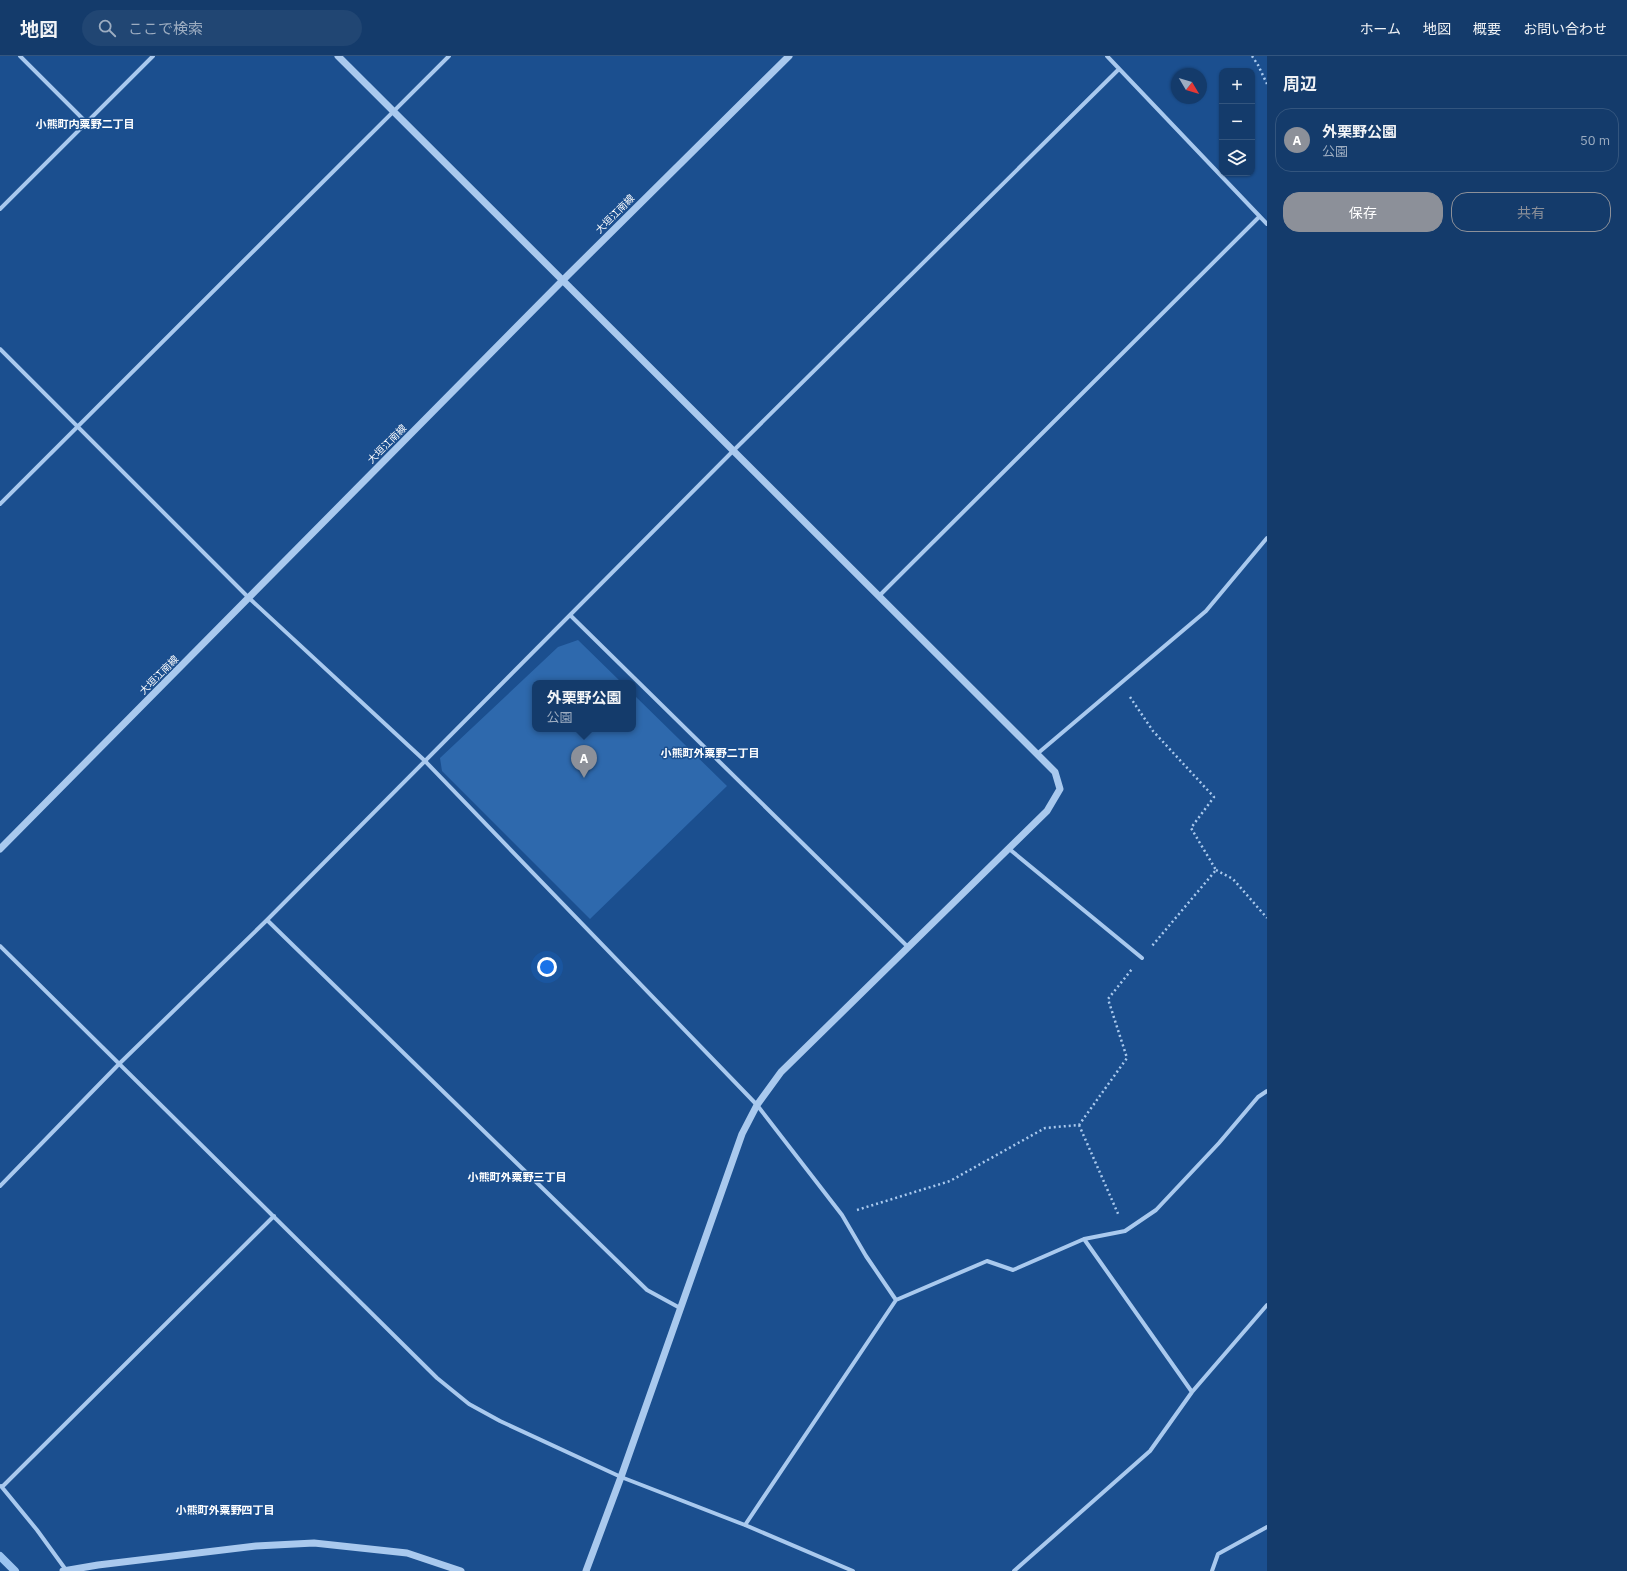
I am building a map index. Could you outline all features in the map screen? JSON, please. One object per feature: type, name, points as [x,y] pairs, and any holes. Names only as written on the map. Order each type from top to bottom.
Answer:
[{"type":"street","points":[[20,56],[86,122]]},
{"type":"street","points":[[0,209],[153,56]]},
{"type":"street","points":[[338,56],[1055,772],[1060,789],[1047,810],[781,1072],[757,1105],[742,1134],[621,1477],[586,1571]]},
{"type":"street","points":[[0,504],[449,56]]},
{"type":"street","name":"大垣江南線","points":[[0,849],[563,280],[789,56]]},
{"type":"street","points":[[1106,56],[1267,224]]},
{"type":"street","points":[[0,1186],[119,1064],[267,920],[424,760],[733,451],[1119,69]]},
{"type":"street","points":[[879,596],[1259,216]]},
{"type":"street","points":[[0,350],[249,598],[424,760],[757,1105],[842,1215],[866,1256],[896,1300]]},
{"type":"street","points":[[1037,754],[1206,611],[1267,538]]},
{"type":"street","points":[[570,615],[908,948]]},
{"type":"street","points":[[1008,848],[1142,958]]},
{"type":"street","points":[[267,920],[647,1290],[680,1308]]},
{"type":"street","points":[[0,946],[437,1378],[469,1404],[500,1421],[621,1477],[745,1524],[854,1571]]},
{"type":"street","points":[[745,1524],[896,1300],[987,1261],[1013,1270],[1084,1239],[1125,1230],[1156,1210],[1219,1143],[1258,1097],[1267,1091]]},
{"type":"street","points":[[66,1571],[1,1486],[274,1216]]},
{"type":"street","points":[[1084,1239],[1192,1392]]},
{"type":"street","points":[[1014,1571],[1150,1451],[1192,1392],[1267,1305]]},
{"type":"street","points":[[1212,1571],[1218,1554],[1267,1527]]},
{"type":"street","points":[[63,1571],[98,1565],[256,1546],[314,1544],[407,1553],[460,1571]]},
{"type":"path","points":[[1252,56],[1267,84]]},
{"type":"path","points":[[1121,684],[1153,731],[1214,797],[1191,828],[1216,870],[1233,878],[1267,918]]},
{"type":"path","points":[[842,1215],[950,1181],[1045,1128],[1079,1125],[1127,1058],[1108,999],[1216,870]]},
{"type":"path","points":[[1079,1125],[1125,1230]]},
{"type":"shaded area","points":[[578,640],[619,680],[532,680],[532,732],[636,732],[636,697],[727,786],[590,919],[442,771],[440,758],[558,647]]},
{"type":"waterway","points":[[0,1556],[15,1571]]},
{"type":"place","name":"外栗野公園","points":[[584,778]]},
{"type":"district","name":"小熊町内粟野二丁目","points":[[85,124]]},
{"type":"district","name":"小熊町外粟野二丁目","points":[[710,753]]},
{"type":"district","name":"小熊町外粟野三丁目","points":[[517,1177]]},
{"type":"district","name":"小熊町外粟野四丁目","points":[[225,1510]]}]
